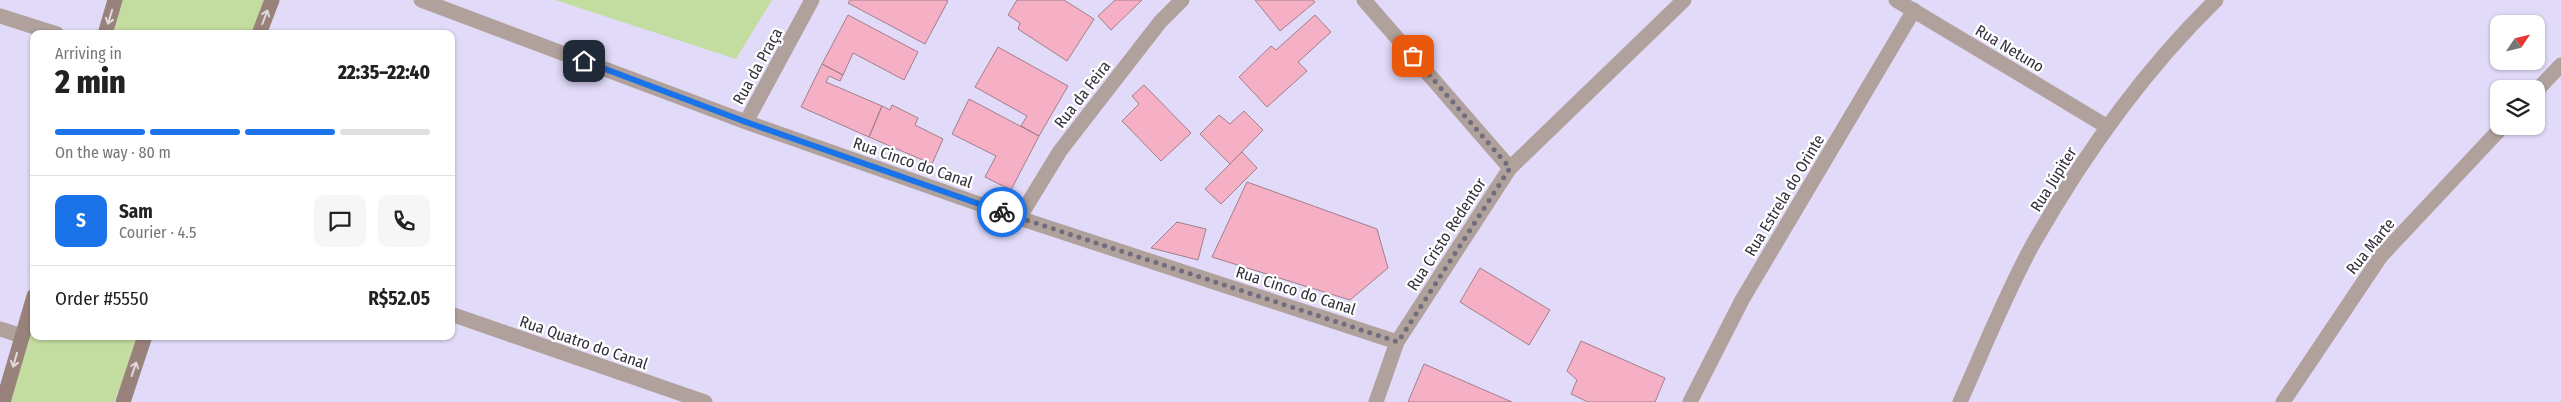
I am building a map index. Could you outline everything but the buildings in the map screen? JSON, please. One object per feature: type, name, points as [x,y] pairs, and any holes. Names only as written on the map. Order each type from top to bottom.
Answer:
[{"type":"street","points":[[106,30],[116,0]]},
{"type":"street","points":[[261,30],[272,0]]},
{"type":"street","name":"Rua Cinco do Canal","points":[[421,0],[746,122],[1019,218],[1398,342]]},
{"type":"street","name":"Rua da Praça","points":[[746,122],[812,0]]},
{"type":"street","name":"Rua da Feira","points":[[1019,218],[1060,151],[1160,22],[1182,0]]},
{"type":"street","points":[[1364,0],[1510,168]]},
{"type":"street","name":"Rua Cristo Redentor","points":[[1376,402],[1398,342],[1510,168],[1684,0]]},
{"type":"street","name":"Rua Netuno","points":[[1896,0],[2106,126]]},
{"type":"street","name":"Rua Júpiter","points":[[1960,402],[2032,245],[2106,126],[2190,25],[2216,0]]},
{"type":"street","name":"Rua Estrela do Orinte","points":[[1690,402],[1742,300],[1914,10]]},
{"type":"street","points":[[0,16],[44,30]]},
{"type":"street","points":[[2545,82],[2561,65]]},
{"type":"street","name":"Rua Marte","points":[[2283,402],[2381,256],[2495,135]]},
{"type":"street","points":[[3,402],[30,309]]},
{"type":"street","name":"Rua Quatro do Canal","points":[[455,315],[705,402]]},
{"type":"street","points":[[0,329],[22,336]]},
{"type":"street","points":[[123,402],[144,340]]},
{"type":"green space","points":[[115,0],[271,0],[260,30],[106,30]]},
{"type":"green space","points":[[555,0],[772,0],[736,59]]},
{"type":"green space","points":[[30,312],[30,340],[138,340],[114,402],[4,402]]},
{"type":"way so far","points":[[1002,212],[1398,342],[1510,168],[1413,56]]},
{"type":"route","points":[[584,61],[746,122],[1002,212]]}]
